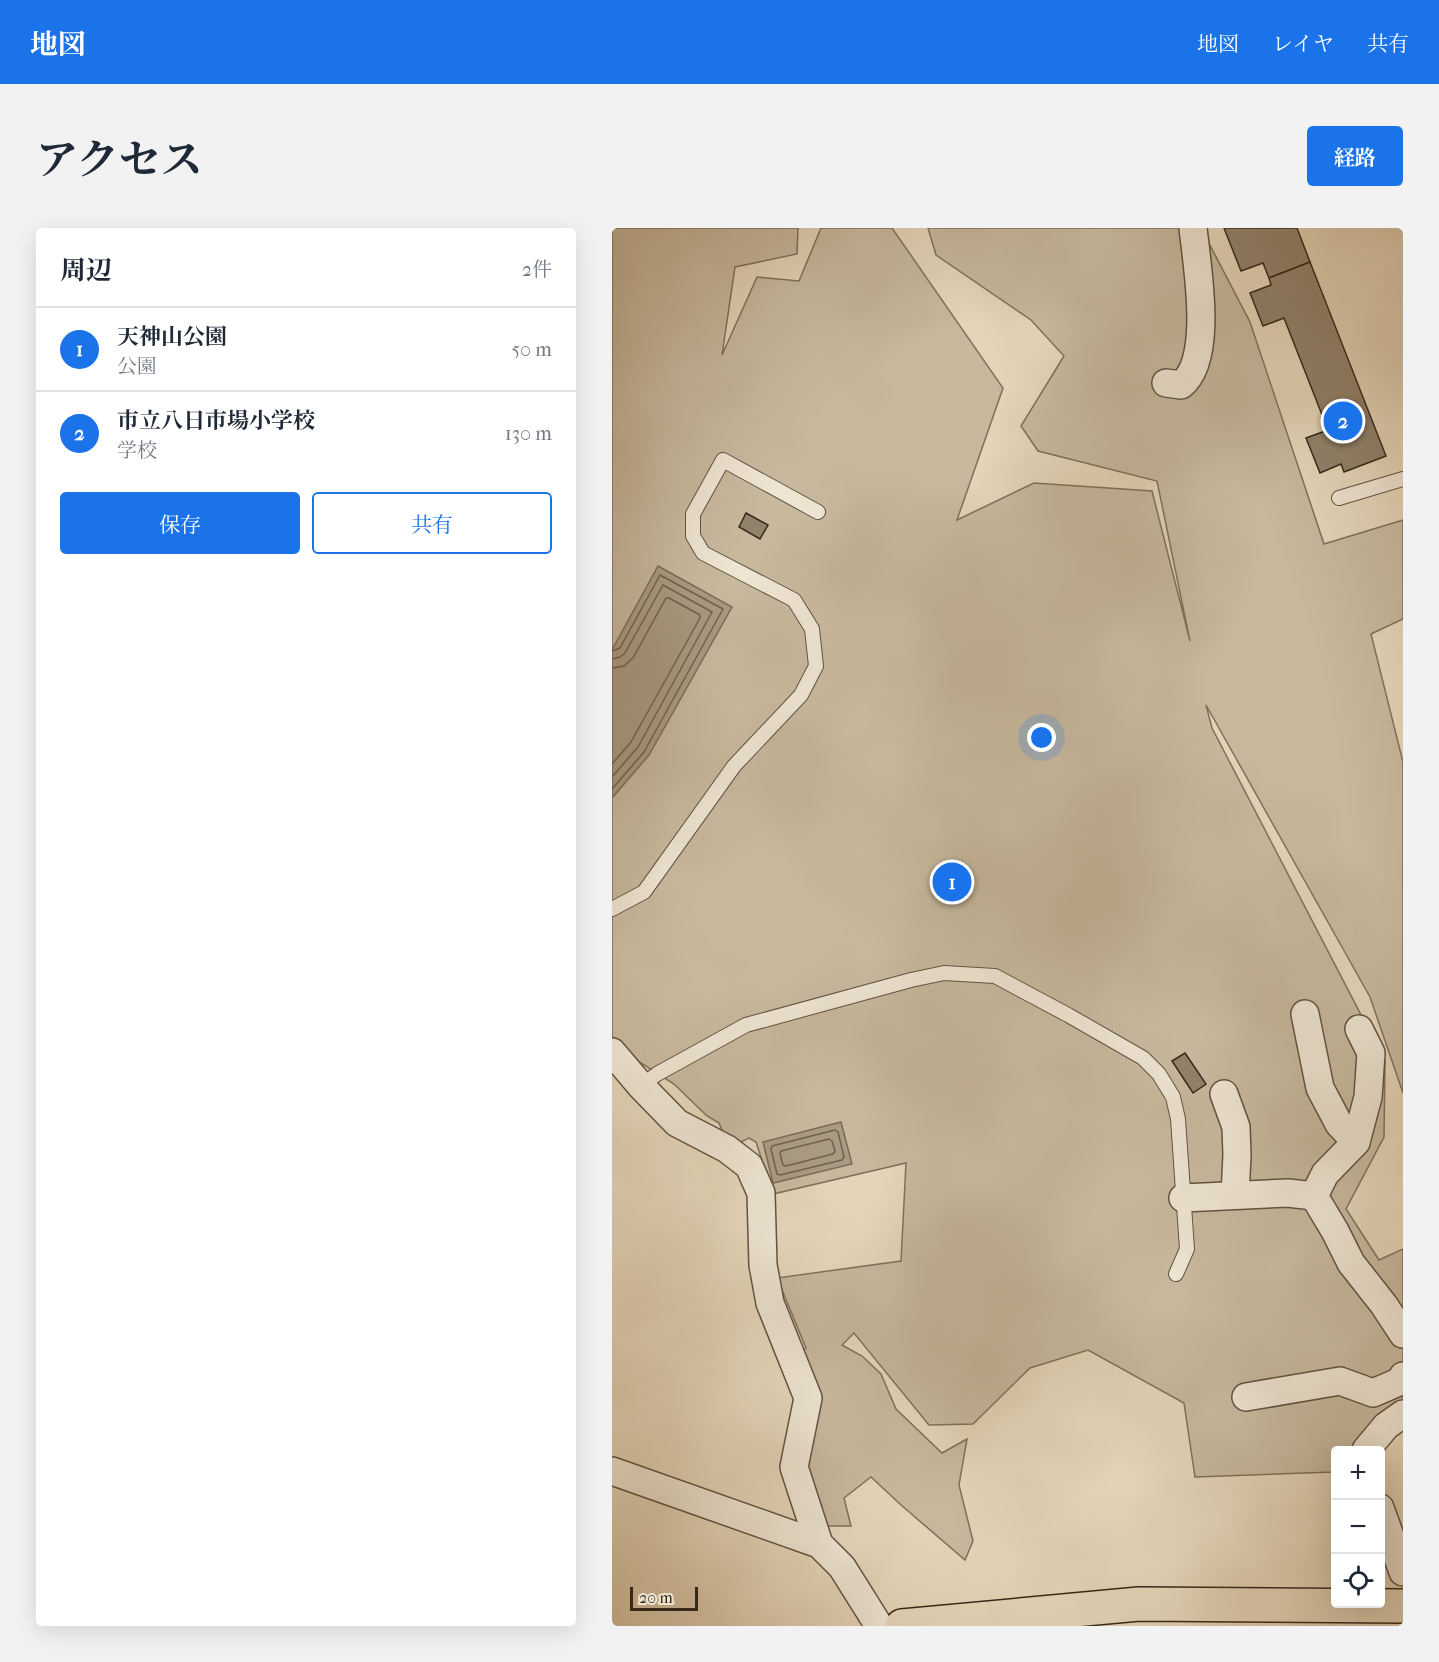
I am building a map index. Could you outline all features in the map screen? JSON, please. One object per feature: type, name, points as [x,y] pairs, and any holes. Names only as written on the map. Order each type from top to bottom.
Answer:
[{"type":"main road","points":[[902,1626],[1403,1606]]},
{"type":"street","points":[[1166,383],[1181,385],[1190,378],[1200,341],[1202,321],[1193,228]]},
{"type":"street","points":[[1305,1014],[1320,1088],[1339,1124],[1356,1142]]},
{"type":"street","points":[[1314,1196],[1325,1174],[1356,1142],[1368,1097],[1371,1053],[1359,1029]]},
{"type":"street","points":[[612,1052],[677,1123],[727,1149],[749,1166],[760,1193],[763,1265],[770,1303],[808,1398],[794,1467],[819,1544]]},
{"type":"street","points":[[1224,1094],[1236,1127],[1235,1195]]},
{"type":"street","points":[[1183,1198],[1288,1193],[1314,1196]]},
{"type":"street","points":[[1314,1196],[1351,1263],[1394,1299],[1403,1334]]},
{"type":"street","points":[[1246,1397],[1340,1381],[1373,1394],[1401,1381],[1403,1376]]},
{"type":"street","points":[[1369,1446],[1386,1426],[1403,1414]]},
{"type":"street","points":[[612,1471],[819,1544],[842,1567],[879,1626]]},
{"type":"street","points":[[1385,1522],[1403,1572]]},
{"type":"lane","points":[[612,909],[644,892],[734,766],[801,695],[816,666],[812,629],[794,600],[703,553],[693,536],[693,514],[723,460],[818,512]]},
{"type":"lane","points":[[1339,498],[1403,479]]},
{"type":"lane","points":[[641,1086],[657,1074],[746,1025],[944,973],[995,976],[1143,1058],[1159,1074],[1173,1097],[1178,1119],[1187,1249],[1176,1274]]},
{"type":"shaded area","points":[[612,228],[798,228],[797,254],[735,267],[722,355],[757,277],[799,281],[821,228],[892,228],[1003,388],[957,520],[1034,483],[1152,491],[1190,641],[1157,481],[1038,451],[1021,426],[1064,356],[1031,320],[936,255],[928,228],[1201,228],[1250,322],[1324,544],[1403,520],[1403,619],[1371,634],[1403,762],[1403,1093],[1370,997],[1206,705],[1212,728],[1385,1061],[1384,1137],[1346,1209],[1379,1260],[1403,1249],[1403,1409],[1361,1446],[1331,1446],[1331,1472],[1195,1477],[1184,1403],[1088,1350],[1030,1368],[973,1424],[929,1425],[854,1333],[842,1345],[862,1356],[881,1374],[896,1409],[942,1453],[967,1439],[959,1485],[973,1541],[965,1560],[871,1477],[844,1498],[851,1526],[826,1526],[821,1504],[806,1484],[802,1351],[806,1348],[777,1278],[901,1261],[906,1163],[773,1194],[756,1142],[749,1138],[739,1143],[724,1135],[719,1123],[707,1116],[674,1084],[630,1056],[612,1036]]},
{"type":"water","points":[[658,566],[732,607],[649,755],[612,798],[612,650]]},
{"type":"water","points":[[841,1122],[852,1164],[773,1183],[763,1142]]},
{"type":"building","points":[[1224,228],[1297,228],[1310,262],[1269,278],[1263,263],[1241,271]]},
{"type":"building","points":[[1310,262],[1386,456],[1344,472],[1341,464],[1320,473],[1306,438],[1328,430],[1284,318],[1263,326],[1250,293],[1271,285],[1269,278]]},
{"type":"building","points":[[746,513],[768,525],[760,539],[739,527]]},
{"type":"building","points":[[1185,1053],[1206,1084],[1193,1093],[1172,1061]]},
{"type":"place","name":"市立八日市場小学校","points":[[1343,421]]},
{"type":"place","name":"天神山公園","points":[[952,882]]}]
